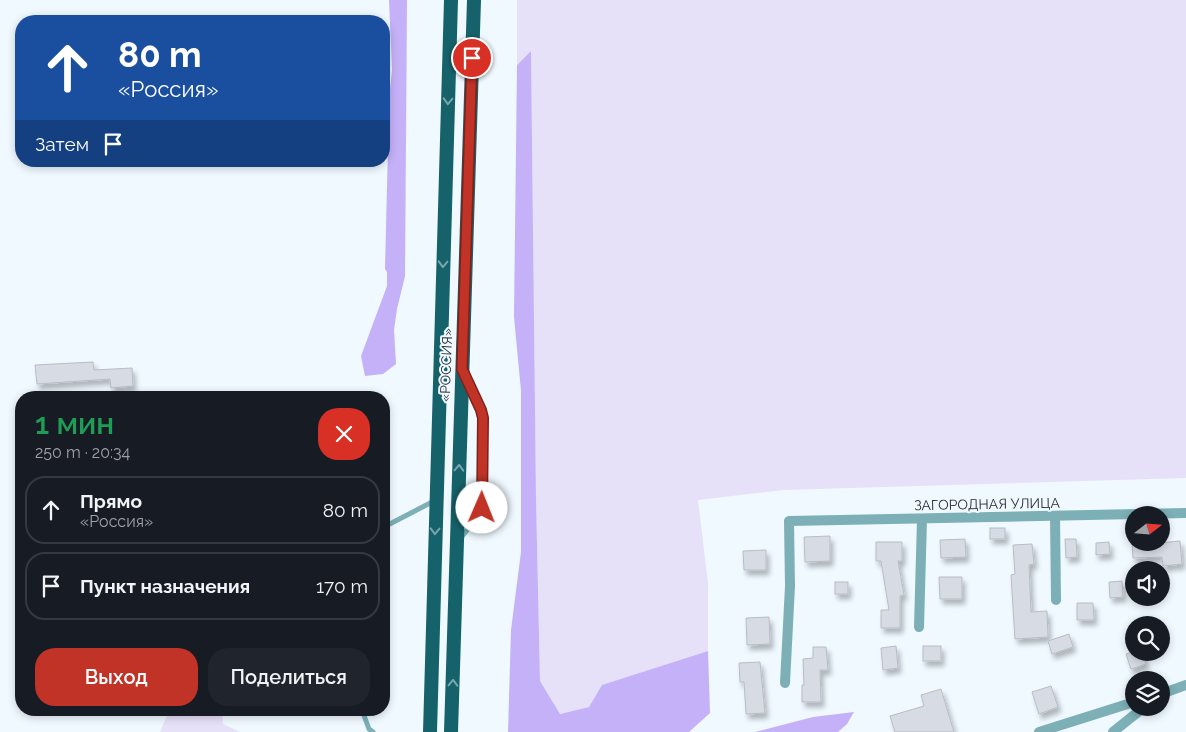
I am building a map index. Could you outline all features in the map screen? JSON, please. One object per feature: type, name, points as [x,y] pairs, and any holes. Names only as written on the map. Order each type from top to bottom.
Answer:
[{"type":"highway","name":"«РОССИЯ»","points":[[451,732],[474,0]]},
{"type":"highway","name":"«РОССИЯ»","points":[[430,732],[450,2]]},
{"type":"street","name":"ЗАГОРОДНАЯ УЛИЦА","points":[[784,683],[790,586],[789,521],[1186,513]]},
{"type":"street","points":[[1055,516],[1056,600]]},
{"type":"street","points":[[919,627],[922,519]]},
{"type":"street","points":[[1170,691],[1186,685]]},
{"type":"street","points":[[1039,732],[1125,705]]},
{"type":"street","points":[[1113,732],[1133,716]]},
{"type":"lane","points":[[456,543],[480,514],[482,508],[483,418],[462,369]]},
{"type":"lane","points":[[390,524],[436,499]]},
{"type":"lane","points":[[364,716],[369,729],[373,732]]},
{"type":"shaded area","points":[[389,0],[407,0],[405,276],[394,330],[396,364],[383,374],[365,376],[361,356],[387,286],[387,272],[385,269],[392,70]]},
{"type":"shaded area","points":[[517,0],[1186,0],[1186,478],[784,490],[698,500],[708,583],[708,651],[603,685],[589,707],[560,714],[540,681],[531,51],[517,65]]},
{"type":"shaded area","points":[[531,51],[540,681],[560,714],[589,707],[602,685],[708,651],[710,713],[689,732],[508,732],[511,630],[521,552],[521,391],[514,317],[517,65]]},
{"type":"shaded area","points":[[854,712],[847,724],[838,732],[755,732],[813,717]]},
{"type":"shaded area","points":[[167,716],[222,716],[223,724],[240,732],[160,732]]},
{"type":"building","points":[[93,362],[94,370],[132,368],[133,386],[111,388],[110,379],[37,384],[35,365]]},
{"type":"building","points":[[990,528],[1005,528],[1005,539],[990,539]]},
{"type":"building","points":[[830,536],[830,561],[805,562],[804,537]]},
{"type":"building","points":[[965,539],[966,557],[941,558],[940,540]]},
{"type":"building","points":[[1065,539],[1076,539],[1077,557],[1066,558]]},
{"type":"building","points":[[1180,541],[1182,564],[1170,565],[1170,561],[1162,561],[1162,557],[1133,558],[1133,551],[1170,551],[1170,542]]},
{"type":"building","points":[[876,542],[902,542],[902,561],[898,561],[904,595],[900,596],[900,628],[881,628],[881,610],[889,610],[881,561],[876,561]]},
{"type":"building","points":[[1109,542],[1110,554],[1096,555],[1096,543]]},
{"type":"building","points":[[1032,544],[1034,564],[1029,565],[1031,612],[1047,611],[1048,637],[1015,639],[1011,575],[1015,574],[1013,545]]},
{"type":"building","points":[[766,550],[766,570],[744,570],[743,551]]},
{"type":"building","points":[[939,577],[962,577],[962,599],[940,599]]},
{"type":"building","points":[[1122,581],[1123,597],[1110,598],[1109,582]]},
{"type":"building","points":[[835,582],[848,582],[848,594],[835,594]]},
{"type":"building","points":[[1077,603],[1093,603],[1094,620],[1077,620]]},
{"type":"building","points":[[769,617],[770,644],[747,645],[746,618]]},
{"type":"building","points":[[1069,634],[1073,647],[1052,654],[1048,641]]},
{"type":"building","points":[[896,646],[898,668],[883,670],[881,648]]},
{"type":"building","points":[[923,646],[941,646],[941,661],[923,661]]},
{"type":"building","points":[[813,647],[826,647],[828,670],[820,670],[821,702],[802,702],[802,685],[804,685],[803,659],[813,658]]},
{"type":"building","points":[[1128,661],[1145,661],[1146,664],[1131,669]]},
{"type":"building","points":[[760,662],[765,713],[746,714],[744,682],[740,682],[739,663]]},
{"type":"building","points":[[1051,686],[1058,707],[1039,714],[1032,692]]},
{"type":"building","points":[[941,689],[954,732],[895,732],[890,716],[924,706],[921,695]]},
{"type":"route","points":[[472,58],[462,369],[483,418],[482,508]]}]
